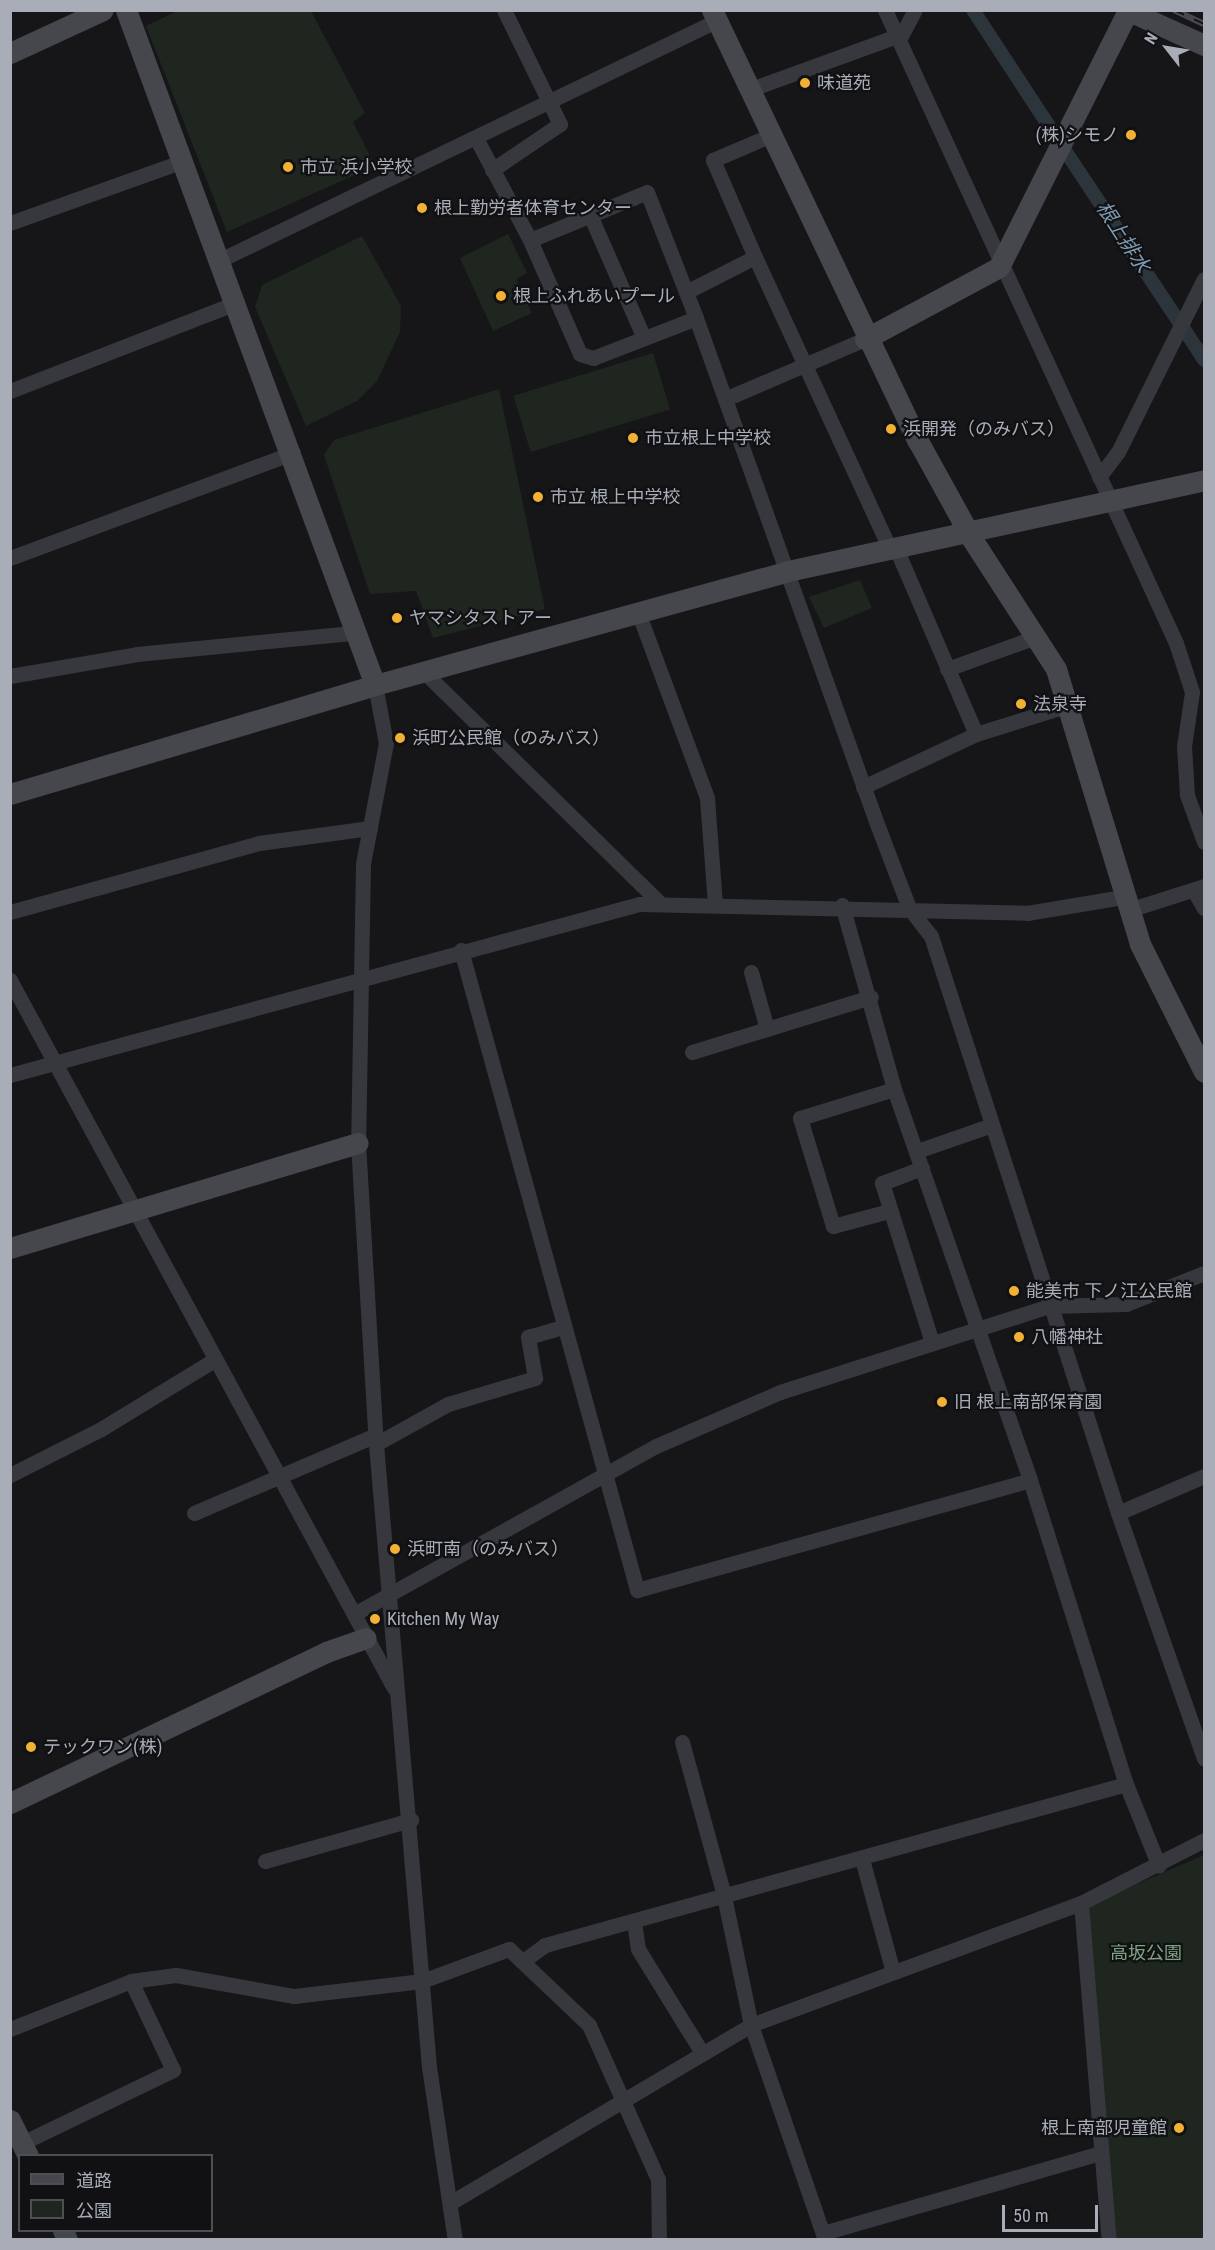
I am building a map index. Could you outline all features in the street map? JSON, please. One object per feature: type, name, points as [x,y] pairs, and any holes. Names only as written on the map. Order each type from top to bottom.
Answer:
[{"type":"street","points":[[10,53],[103,10]]},
{"type":"street","points":[[126,10],[333,561],[352,633],[375,685],[386,743],[363,864],[363,976],[358,1143],[376,1439],[397,1693],[411,1820],[422,1980],[434,2115],[455,2240]]},
{"type":"street","points":[[492,170],[560,123],[504,10]]},
{"type":"street","points":[[885,10],[895,37],[999,267],[1099,477],[1113,500],[1192,692],[1184,747],[1187,795],[1204,843]]},
{"type":"street","points":[[751,89],[895,37],[915,10]]},
{"type":"street","points":[[725,399],[865,339],[999,267],[1128,11],[1204,45]]},
{"type":"street","points":[[220,260],[549,102],[714,16],[751,89],[769,136],[865,339],[967,530],[1036,637],[1069,705],[1130,902],[1140,944],[1204,1072]]},
{"type":"street","points":[[769,136],[713,160],[755,257],[808,363],[976,734]]},
{"type":"street","points":[[476,138],[530,240],[579,354],[593,358],[696,318]]},
{"type":"street","points":[[10,223],[183,161]]},
{"type":"street","points":[[530,240],[647,192],[696,318],[788,571],[863,787],[909,908],[931,936],[1118,1513],[1204,1758]]},
{"type":"street","points":[[590,215],[644,338]]},
{"type":"street","points":[[686,292],[755,257]]},
{"type":"street","points":[[1099,477],[1118,452],[1204,279]]},
{"type":"street","points":[[10,391],[236,303]]},
{"type":"street","points":[[10,558],[293,453]]},
{"type":"street","points":[[10,794],[423,671],[788,571],[892,546],[1204,480]]},
{"type":"street","points":[[638,612],[707,798],[715,904]]},
{"type":"street","points":[[10,676],[137,654],[352,633]]},
{"type":"street","points":[[948,669],[1036,637]]},
{"type":"street","points":[[423,671],[661,904]]},
{"type":"street","points":[[863,787],[976,734],[1069,705]]},
{"type":"street","points":[[10,912],[259,843],[370,828]]},
{"type":"street","points":[[10,1075],[363,976],[639,904],[842,905],[1027,913],[1130,902],[1199,888],[1204,908]]},
{"type":"street","points":[[842,905],[871,997],[894,1089],[917,1151],[975,1331],[1030,1480],[1126,1784],[1159,1866]]},
{"type":"street","points":[[461,951],[637,1590],[1030,1480]]},
{"type":"street","points":[[751,972],[767,1029]]},
{"type":"street","points":[[10,980],[57,1062],[214,1360],[397,1693]]},
{"type":"street","points":[[692,1052],[871,997]]},
{"type":"street","points":[[889,1211],[833,1226],[800,1118],[894,1089]]},
{"type":"street","points":[[917,1151],[992,1125]]},
{"type":"street","points":[[10,1248],[358,1143]]},
{"type":"street","points":[[922,1168],[882,1183],[932,1343]]},
{"type":"street","points":[[354,1614],[604,1476],[780,1392],[1050,1306],[1126,1304],[1204,1273]]},
{"type":"street","points":[[194,1513],[279,1476],[376,1439],[448,1404],[536,1378],[528,1337],[564,1327]]},
{"type":"street","points":[[10,1475],[101,1429],[214,1360]]},
{"type":"street","points":[[1118,1513],[1204,1476]]},
{"type":"street","points":[[10,1803],[316,1657],[366,1638]]},
{"type":"street","points":[[682,1742],[724,1896],[751,2025],[824,2236],[1101,2153]]},
{"type":"street","points":[[524,1961],[545,1946],[1126,1784]]},
{"type":"street","points":[[265,1862],[411,1820]]},
{"type":"street","points":[[450,2203],[702,2051],[751,2025],[1081,1903],[1159,1866],[1204,1840]]},
{"type":"street","points":[[862,1859],[893,1972]]},
{"type":"street","points":[[1081,1903],[1109,2240]]},
{"type":"street","points":[[634,1921],[638,1949],[702,2051]]},
{"type":"street","points":[[10,2029],[131,1981],[177,1975],[294,1996],[422,1980],[500,1949],[524,1961],[589,2025],[658,2179],[659,2240]]},
{"type":"street","points":[[10,2120],[25,2149],[173,2070],[131,1981]]},
{"type":"green space","points":[[177,11],[311,11],[365,113],[353,122],[375,166],[227,232],[146,26]]},
{"type":"green space","name":"根上ふれあいプール","points":[[508,234],[527,273],[516,279],[532,313],[493,331],[460,258]]},
{"type":"green space","points":[[362,236],[401,306],[400,332],[377,381],[357,401],[306,426],[255,307],[262,285]]},
{"type":"green space","points":[[653,353],[670,409],[531,452],[513,396]]},
{"type":"green space","points":[[499,389],[545,609],[433,638],[416,591],[370,594],[324,455],[334,440]]},
{"type":"green space","points":[[860,580],[872,608],[824,628],[809,597]]},
{"type":"green space","name":"高坂公園","points":[[1204,1855],[1204,2239],[1115,2239],[1085,1918],[1093,1903]]},
{"type":"waterway","name":"根上排水","points":[[973,10],[1058,140]]},
{"type":"waterway","name":"根上排水","points":[[1066,152],[1179,322]]},
{"type":"waterway","name":"根上排水","points":[[1184,329],[1204,360]]},
{"type":"railway","points":[[1174,10],[1204,24]]},
{"type":"place","name":"味道苑","points":[[805,83]]},
{"type":"place","name":"(株)シモノ","points":[[1131,135]]},
{"type":"place","name":"市立 浜小学校","points":[[288,167]]},
{"type":"place","name":"根上勤労者体育センター","points":[[422,208]]},
{"type":"place","name":"根上ふれあいプール","points":[[501,296]]},
{"type":"place","name":"浜開発（のみバス）","points":[[891,429]]},
{"type":"place","name":"市立根上中学校","points":[[633,438]]},
{"type":"place","name":"市立 根上中学校","points":[[538,497]]},
{"type":"place","name":"ヤマシタストアー","points":[[397,618]]},
{"type":"place","name":"法泉寺","points":[[1021,704]]},
{"type":"place","name":"浜町公民館（のみバス）","points":[[400,738]]},
{"type":"place","name":"能美市 下ノ江公民館","points":[[1014,1291]]},
{"type":"place","name":"八幡神社","points":[[1019,1337]]},
{"type":"place","name":"旧 根上南部保育園","points":[[942,1402]]},
{"type":"place","name":"浜町南（のみバス）","points":[[395,1549]]},
{"type":"place","name":"Kitchen My Way","points":[[375,1619]]},
{"type":"place","name":"テックワン(株)","points":[[31,1747]]},
{"type":"place","name":"根上南部児童館","points":[[1179,2128]]}]
